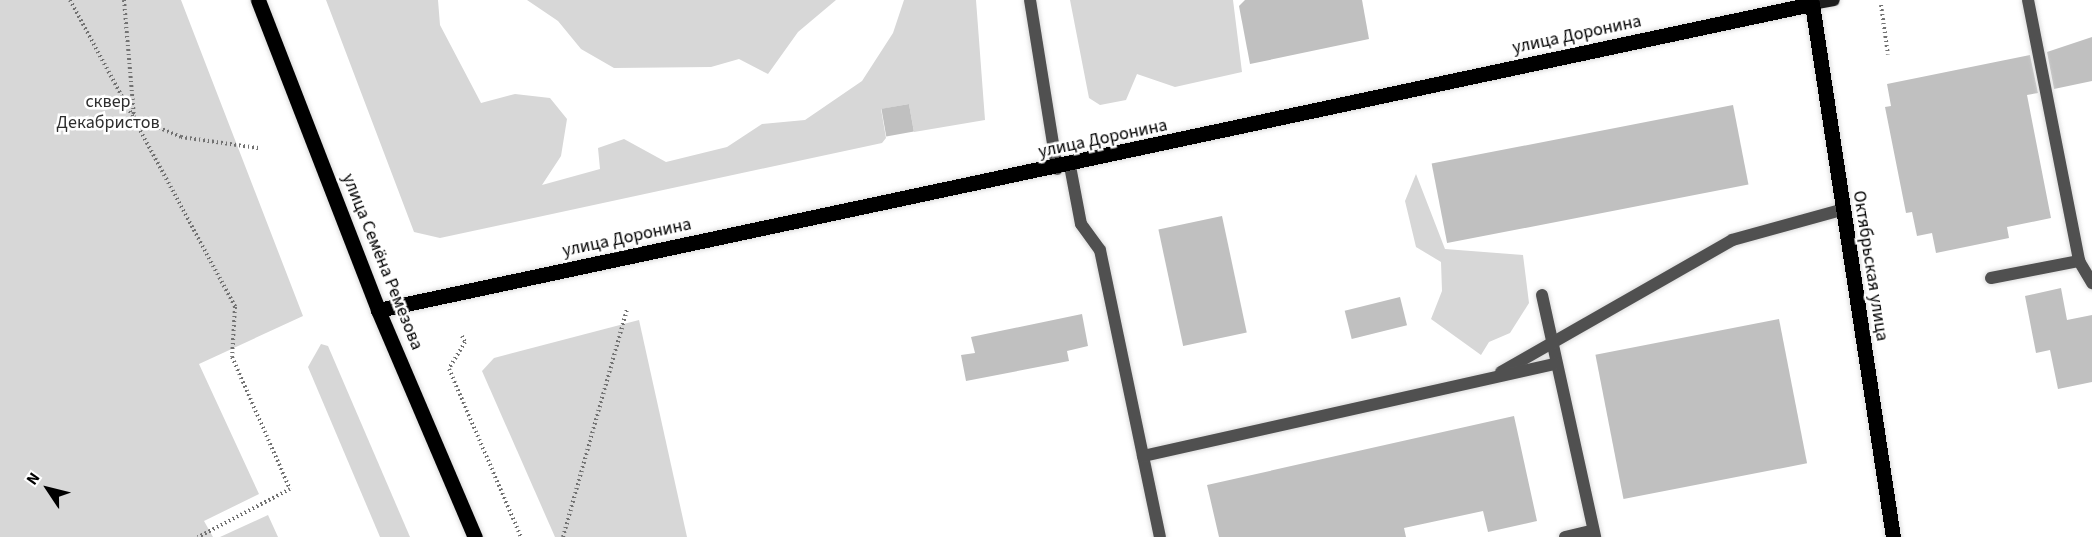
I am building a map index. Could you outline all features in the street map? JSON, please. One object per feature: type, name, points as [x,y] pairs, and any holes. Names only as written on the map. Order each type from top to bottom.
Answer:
[{"type":"main road","name":"улица Семёна Ремезова","points":[[258,0],[378,310],[475,537]]},
{"type":"main road","name":"улица Доронина","points":[[378,310],[1064,167],[1811,2],[1834,0]]},
{"type":"main road","name":"Октябрьская улица","points":[[1811,2],[1841,210],[1893,537]]},
{"type":"street","points":[[1030,0],[1064,167],[1081,224],[1100,250],[1160,537]]},
{"type":"street","points":[[2028,0],[2079,261],[2092,283]]},
{"type":"street","points":[[1490,379],[1732,240],[1841,210]]},
{"type":"street","points":[[1992,278],[2079,261]]},
{"type":"street","points":[[1542,295],[1593,534],[1565,537]]},
{"type":"street","points":[[1143,456],[1556,364]]},
{"type":"path","points":[[70,0],[235,307],[232,357],[291,489],[198,537]]},
{"type":"path","points":[[124,0],[134,117]]},
{"type":"path","points":[[1881,5],[1888,55]]},
{"type":"path","points":[[134,117],[181,137],[258,148]]},
{"type":"path","points":[[563,537],[627,309]]},
{"type":"path","points":[[462,336],[465,342],[450,369],[521,537]]},
{"type":"green space","name":"сквер Декабристов","points":[[0,0],[181,0],[303,316],[199,364],[259,494],[204,521],[213,537],[0,537]]},
{"type":"green space","points":[[326,0],[438,0],[440,25],[481,103],[515,94],[550,98],[567,119],[561,156],[542,185],[600,169],[598,148],[624,139],[666,162],[727,147],[762,124],[805,120],[862,81],[893,33],[904,0],[976,0],[985,120],[914,132],[909,104],[881,109],[886,138],[882,143],[440,238],[414,232]]},
{"type":"green space","points":[[527,0],[836,0],[798,32],[768,74],[739,59],[711,67],[614,68],[581,49],[558,21]]},
{"type":"green space","points":[[1070,0],[1233,0],[1242,72],[1175,87],[1137,74],[1126,100],[1100,105],[1089,98]]},
{"type":"green space","points":[[1416,174],[1445,249],[1523,255],[1529,303],[1510,333],[1489,342],[1481,355],[1431,319],[1442,291],[1441,262],[1416,247],[1405,201]]},
{"type":"green space","points":[[639,320],[687,537],[555,537],[482,371],[494,358]]},
{"type":"green space","points":[[321,344],[328,346],[410,537],[380,537],[308,367]]},
{"type":"green space","points":[[268,515],[278,537],[220,537]]},
{"type":"building","points":[[1245,0],[1362,0],[1369,39],[1250,64],[1239,6]]},
{"type":"building","points":[[2092,37],[2092,81],[2054,89],[2047,52]]},
{"type":"building","points":[[2030,55],[2038,93],[2027,95],[2051,218],[2007,227],[2009,238],[1936,253],[1932,233],[1917,236],[1912,212],[1906,213],[1885,107],[1891,106],[1887,84]]},
{"type":"building","points":[[909,104],[914,132],[886,136],[881,109]]},
{"type":"building","points":[[1733,105],[1748,185],[1447,243],[1432,164]]},
{"type":"building","points":[[1222,216],[1247,332],[1183,346],[1158,230]]},
{"type":"building","points":[[2061,288],[2067,320],[2092,315],[2092,382],[2058,389],[2050,350],[2036,353],[2025,296]]},
{"type":"building","points":[[1400,297],[1407,325],[1352,339],[1345,311]]},
{"type":"building","points":[[1082,314],[1088,346],[1067,351],[1069,361],[966,381],[961,355],[975,353],[971,337]]},
{"type":"building","points":[[1779,319],[1807,463],[1623,499],[1595,355]]},
{"type":"building","points":[[1514,416],[1537,521],[1488,532],[1483,511],[1404,528],[1406,537],[1219,537],[1207,485]]}]
